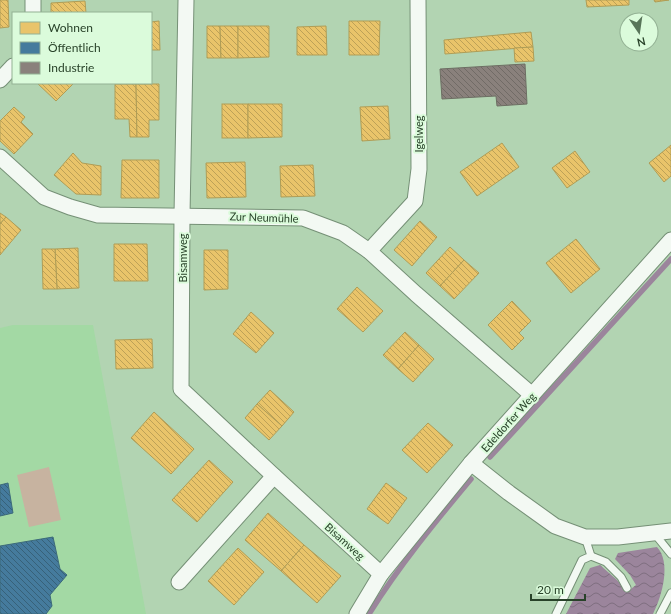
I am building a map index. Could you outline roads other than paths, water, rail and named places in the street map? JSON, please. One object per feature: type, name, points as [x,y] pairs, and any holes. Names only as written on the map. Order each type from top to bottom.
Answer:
[{"type":"street","points":[[32,12],[33,0]]},
{"type":"street","name":"Bisamweg","points":[[186,0],[182,215],[181,389],[381,574]]},
{"type":"street","name":"Igelweg","points":[[369,250],[415,201],[419,169],[418,0]]},
{"type":"street","points":[[0,80],[12,67]]},
{"type":"street","name":"Zur Neumühle","points":[[0,157],[44,197],[70,207],[98,215],[182,215],[303,218],[343,233],[369,250],[416,294],[532,395]]},
{"type":"street","name":"Edeldorfer Weg","points":[[358,614],[381,574],[471,463],[671,240]]},
{"type":"street","points":[[471,463],[555,526],[585,537],[618,537],[671,531]]},
{"type":"street","points":[[179,582],[274,476]]},
{"type":"lane","points":[[654,533],[671,554]]},
{"type":"lane","points":[[585,537],[591,556]]},
{"type":"lane","points":[[556,614],[582,560],[591,556],[606,562],[621,577],[627,588]]},
{"type":"lane","points":[[660,614],[671,593]]},
{"type":"water","points":[[657,547],[664,561],[665,570],[660,597],[653,614],[566,614],[590,568],[600,565],[617,580],[627,592],[636,585],[630,575],[615,559],[618,553]]},
{"type":"waterway","points":[[490,457],[671,259]]},
{"type":"waterway","points":[[369,614],[405,562],[471,479]]}]
